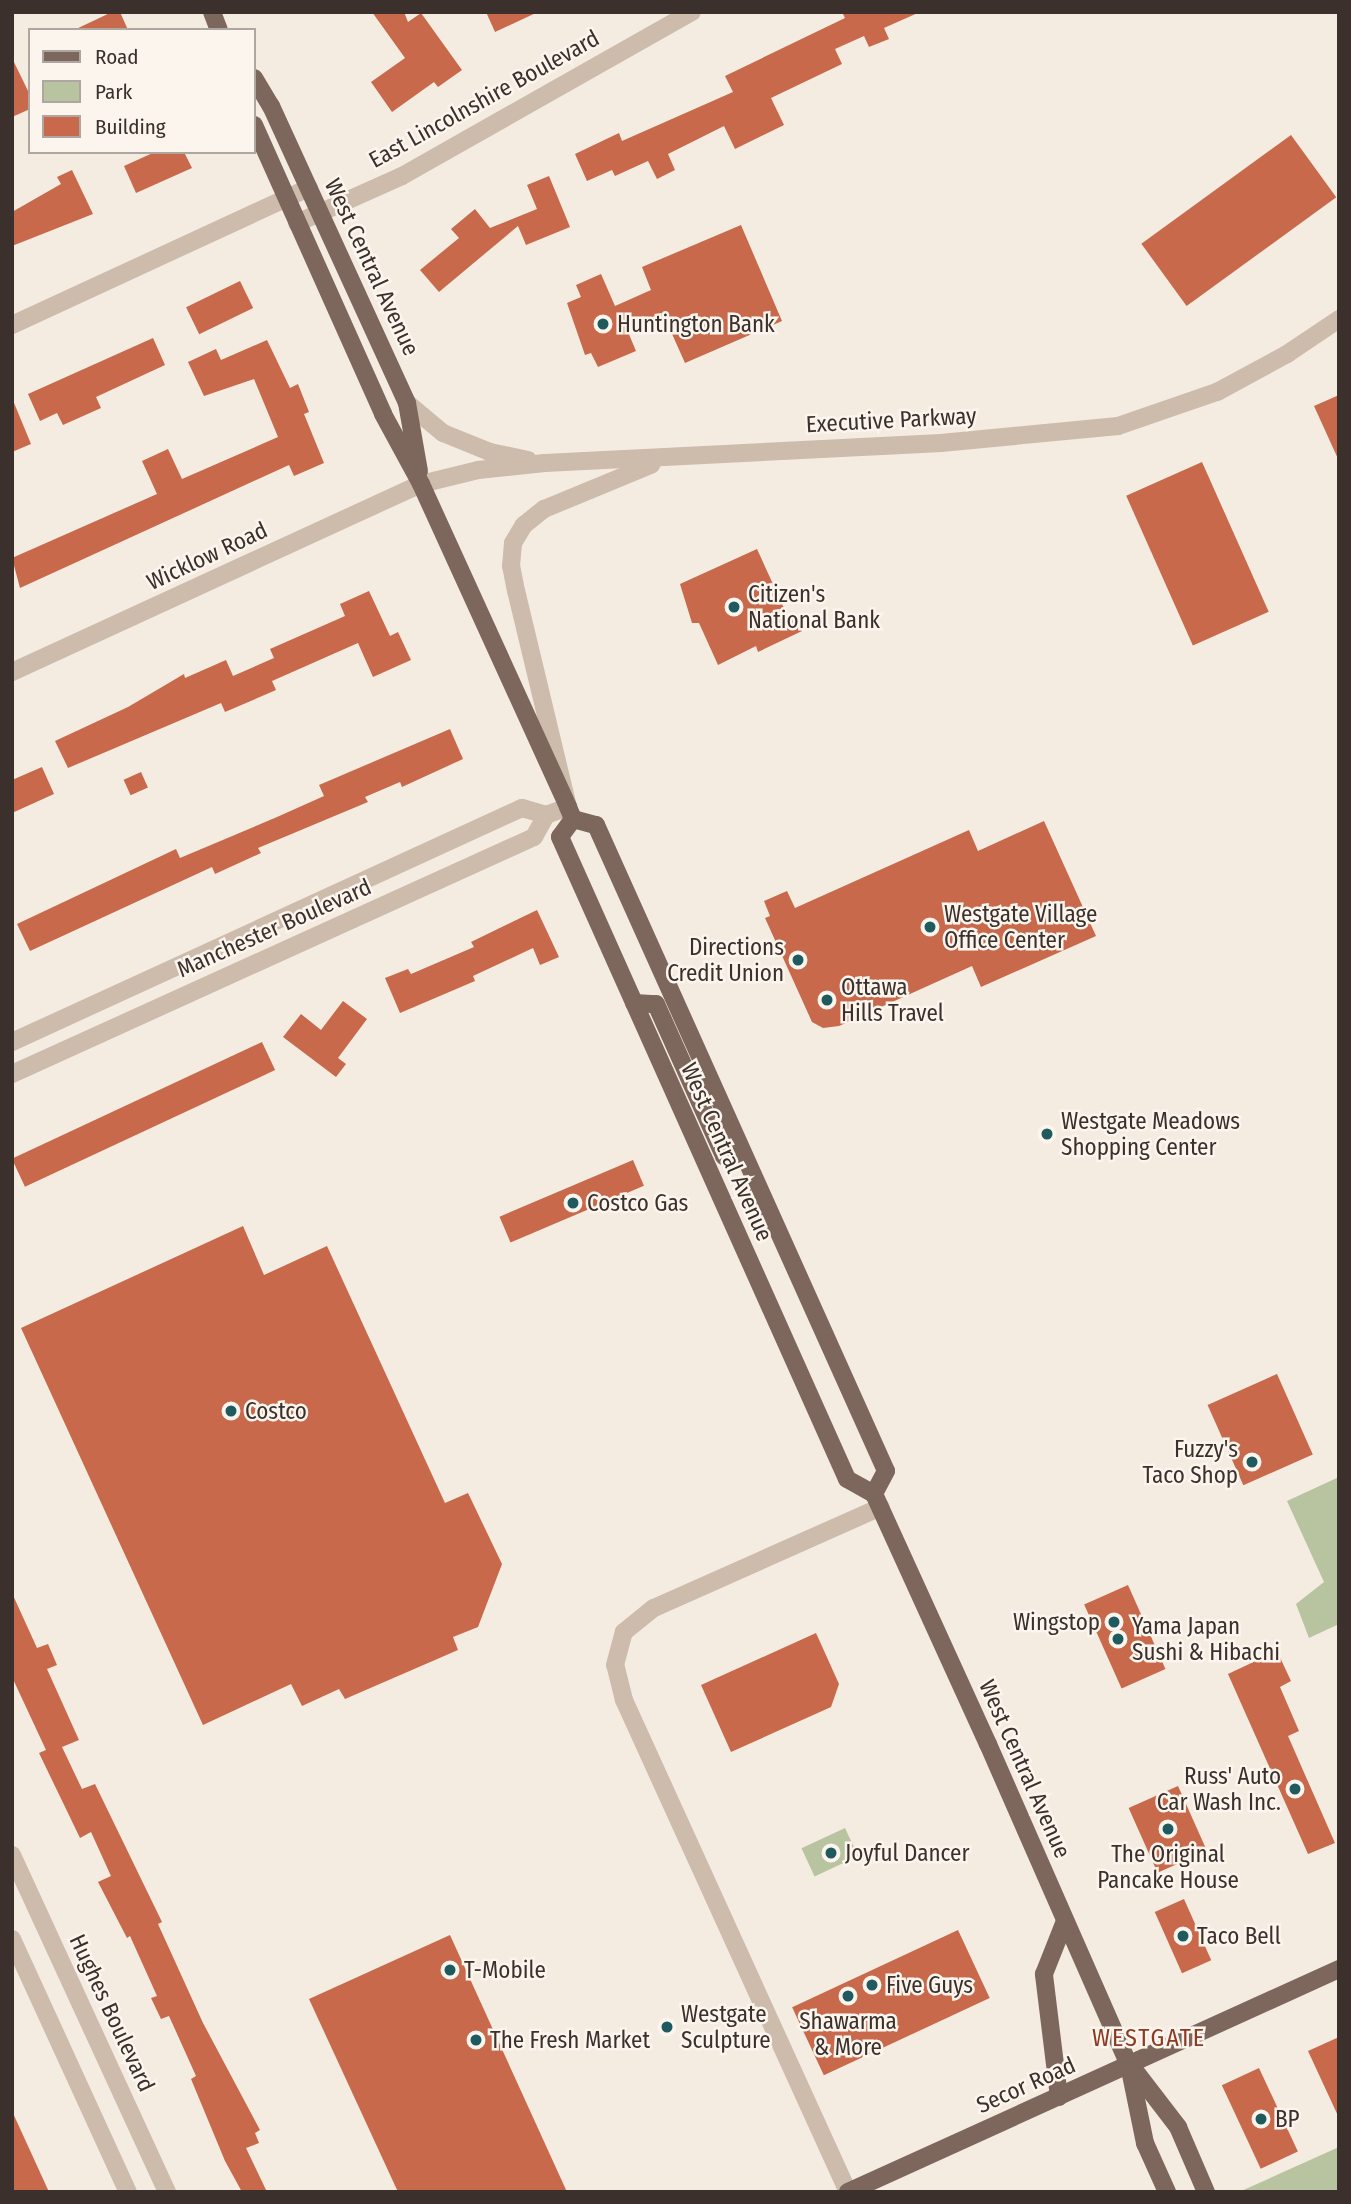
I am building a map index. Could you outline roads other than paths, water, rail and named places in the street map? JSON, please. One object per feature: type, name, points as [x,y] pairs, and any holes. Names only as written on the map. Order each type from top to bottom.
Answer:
[{"type":"main road","name":"West Central Avenue","points":[[256,82],[309,188],[407,404],[421,484]]},
{"type":"main road","name":"West Central Avenue","points":[[256,130],[383,414],[421,484],[571,813],[596,825],[744,1160],[886,1471],[878,1500]]},
{"type":"main road","name":"West Central Avenue","points":[[571,813],[559,837],[847,1479],[878,1500],[1129,2065],[1145,2143],[1167,2192]]},
{"type":"main road","points":[[634,1003],[656,1004],[724,1156],[744,1160]]},
{"type":"main road","points":[[1059,2096],[1044,1974],[1065,1921]]},
{"type":"main road","name":"Secor Road","points":[[848,2192],[1339,1969]]},
{"type":"main road","name":"West Central Avenue","points":[[1129,2065],[1178,2127],[1206,2192]]},
{"type":"street","name":"East Lincolnshire Boulevard","points":[[297,223],[402,176],[692,12]]},
{"type":"street","points":[[12,325],[309,188]]},
{"type":"street","name":"Executive Parkway","points":[[421,484],[478,470],[545,463],[665,460],[1068,434],[1118,426],[1217,392],[1339,319]]},
{"type":"street","points":[[407,404],[443,433],[490,452],[545,463]]},
{"type":"street","points":[[571,813],[516,591],[511,566],[513,542],[524,525],[544,509],[665,460]]},
{"type":"street","name":"Wicklow Road","points":[[12,672],[421,484]]},
{"type":"street","name":"Manchester Boulevard","points":[[12,1042],[522,808],[546,816],[571,813]]},
{"type":"street","name":"Manchester Boulevard","points":[[12,1074],[534,836],[546,816]]},
{"type":"street","points":[[848,2192],[624,1700],[615,1665],[624,1632],[654,1608],[878,1500]]},
{"type":"street","name":"Hughes Boulevard","points":[[12,1855],[167,2192]]},
{"type":"street","points":[[12,1940],[128,2192]]},
{"type":"place","name":"Huntington Bank","points":[[603,324]]},
{"type":"place","name":"Citizen's National Bank","points":[[734,607]]},
{"type":"place","name":"Westgate Village Office Center","points":[[930,927]]},
{"type":"place","name":"Directions Credit Union","points":[[798,960]]},
{"type":"place","name":"Ottawa Hills Travel","points":[[827,1000]]},
{"type":"place","name":"Westgate Meadows Shopping Center","points":[[1047,1134]]},
{"type":"place","name":"Costco Gas","points":[[573,1203]]},
{"type":"place","name":"Costco","points":[[231,1411]]},
{"type":"place","name":"Fuzzy's Taco Shop","points":[[1252,1462]]},
{"type":"place","name":"Wingstop","points":[[1114,1622]]},
{"type":"place","name":"Yama Japan Sushi & Hibachi","points":[[1118,1639]]},
{"type":"place","name":"Russ' Auto Car Wash Inc.","points":[[1295,1789]]},
{"type":"place","name":"The Original Pancake House","points":[[1168,1829]]},
{"type":"place","name":"Joyful Dancer","points":[[831,1853]]},
{"type":"place","name":"Taco Bell","points":[[1183,1936]]},
{"type":"place","name":"T-Mobile","points":[[450,1970]]},
{"type":"place","name":"Five Guys","points":[[872,1985]]},
{"type":"place","name":"Shawarma & More","points":[[848,1996]]},
{"type":"place","name":"Westgate Sculpture","points":[[667,2027]]},
{"type":"place","name":"The Fresh Market","points":[[476,2040]]},
{"type":"place","name":"BP","points":[[1261,2119]]},
{"type":"district","name":"WESTGATE","points":[[1149,2039]]}]
